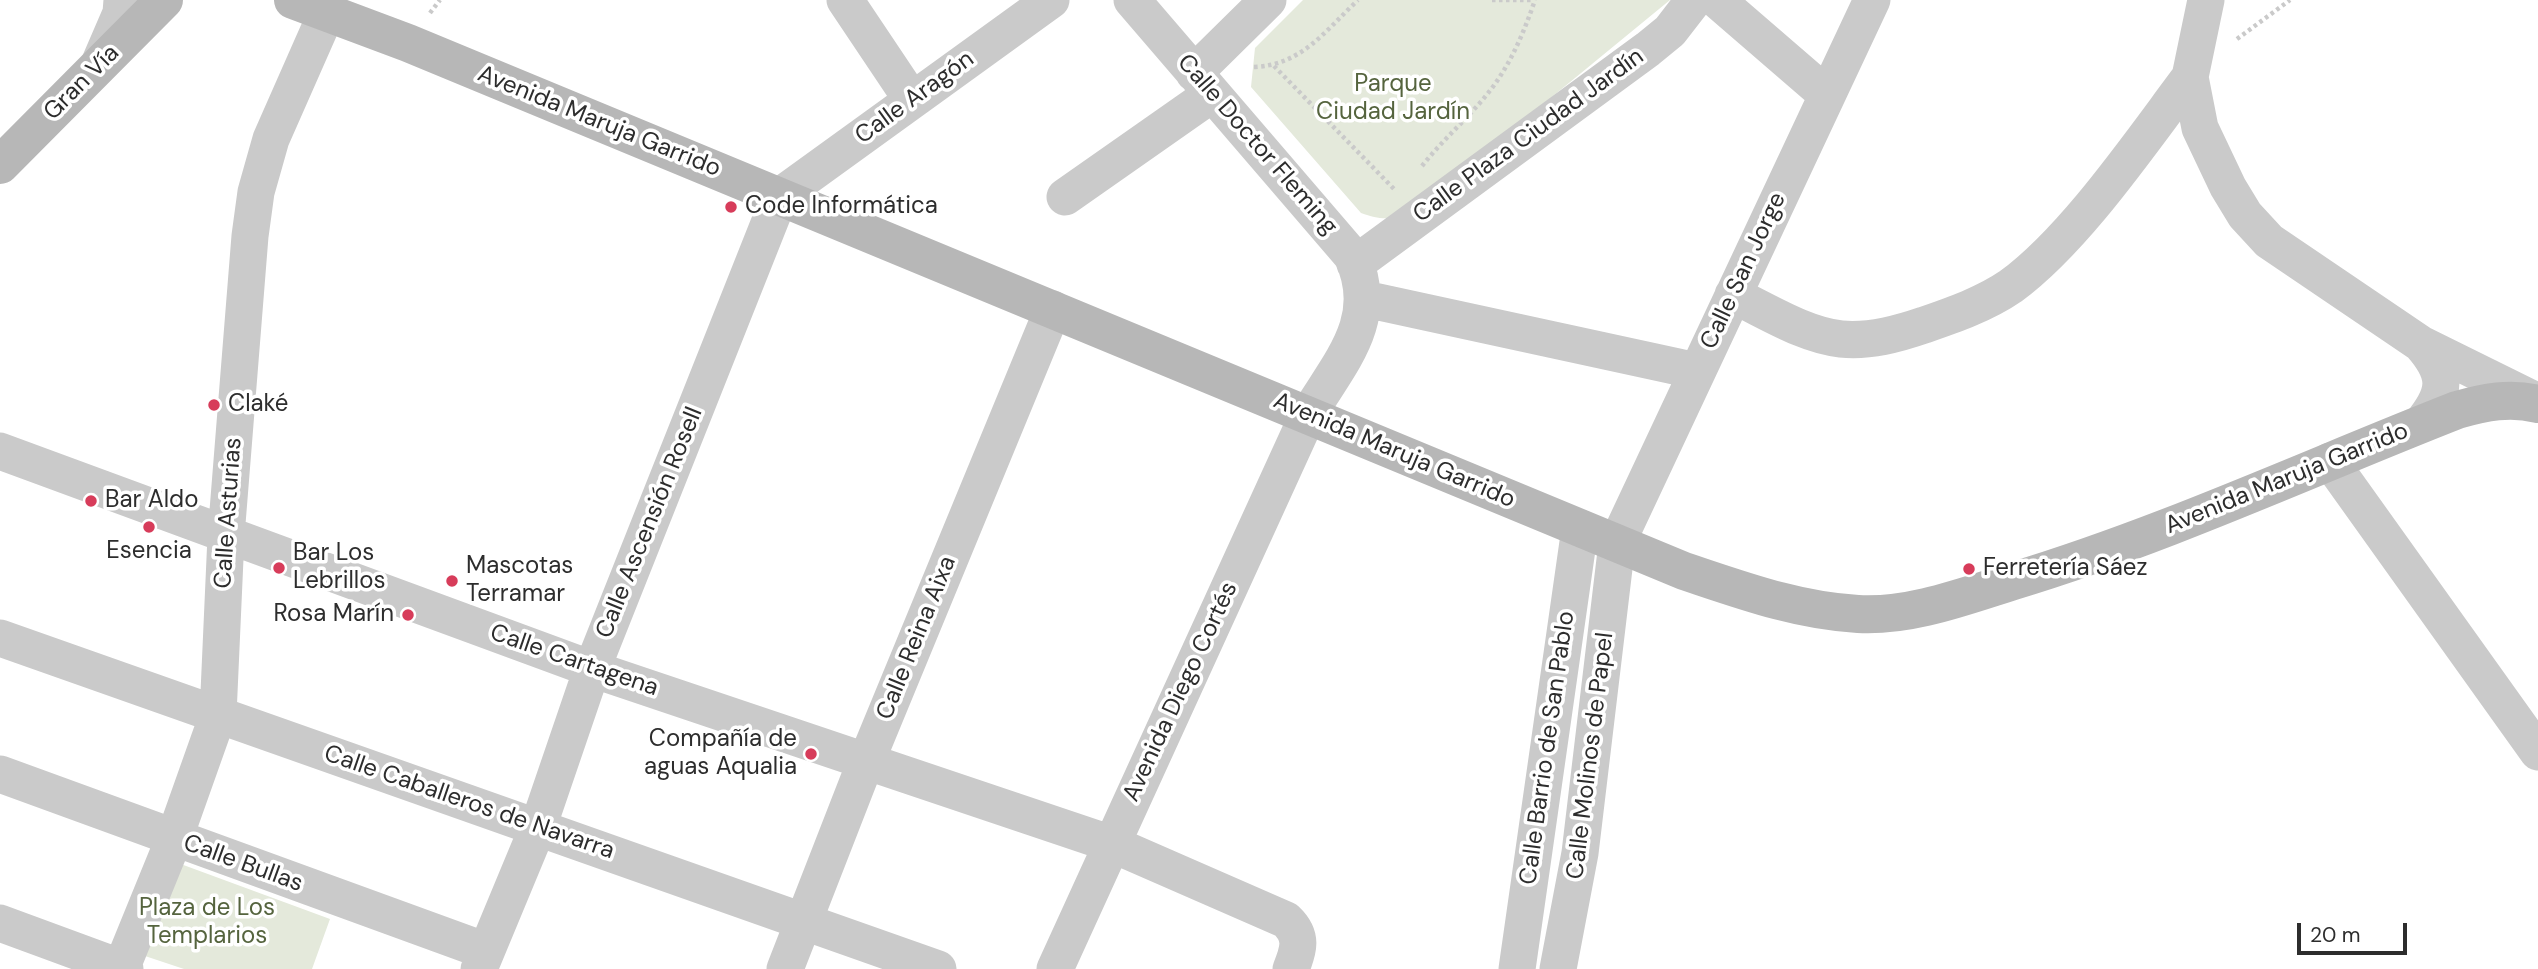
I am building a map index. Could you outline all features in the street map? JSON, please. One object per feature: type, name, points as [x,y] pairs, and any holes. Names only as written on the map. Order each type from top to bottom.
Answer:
[{"type":"main road","name":"Gran Vía","points":[[0,165],[164,0]]},
{"type":"main road","name":"Avenida Maruja Garrido","points":[[310,6],[780,196],[1684,570],[1802,607],[1860,614],[1914,608],[2103,554],[2421,424],[2484,402],[2531,401]]},
{"type":"street","points":[[99,66],[121,13],[122,0]]},
{"type":"street","points":[[845,0],[912,100]]},
{"type":"street","name":"Calle Aragón","points":[[780,196],[1051,0]]},
{"type":"street","name":"Calle Doctor Fleming","points":[[1132,0],[1206,75],[1360,281]]},
{"type":"street","points":[[1065,197],[1206,75],[1268,0]]},
{"type":"street","name":"Calle Plaza Ciudad Jardín","points":[[1360,281],[1394,234],[1648,49],[1670,30],[1694,0]]},
{"type":"street","points":[[1717,0],[1827,94]]},
{"type":"street","name":"Calle San Jorge","points":[[1617,543],[1872,0]]},
{"type":"street","points":[[2206,0],[2190,77],[2200,128],[2228,187],[2245,215],[2269,241],[2300,264],[2421,344],[2531,401]]},
{"type":"street","name":"Calle Asturias","points":[[123,969],[174,839],[218,715],[226,536],[250,236],[256,192],[310,6]]},
{"type":"street","points":[[1733,295],[1797,325],[1840,339],[1900,333],[1980,303],[2010,286],[2060,238],[2118,172],[2190,77]]},
{"type":"street","name":"Calle Ascensión Rosell","points":[[483,960],[538,827],[593,669],[780,196]]},
{"type":"street","points":[[1308,415],[1351,345],[1362,318],[1360,281],[1697,371]]},
{"type":"street","name":"Calle Reina Aixa","points":[[785,969],[867,760],[1053,309]]},
{"type":"street","points":[[2421,344],[2438,364],[2442,379],[2440,394],[2421,424]]},
{"type":"street","name":"Avenida Diego Cortés","points":[[1055,969],[1308,415]]},
{"type":"street","name":"Calle Cartagena","points":[[0,451],[593,669],[1112,844],[1286,920],[1296,929],[1299,939],[1299,950],[1291,969]]},
{"type":"street","points":[[2330,461],[2538,752]]},
{"type":"street","name":"Calle Barrio de San Pablo","points":[[1517,969],[1580,528]]},
{"type":"street","name":"Calle Molinos de Papel","points":[[1558,969],[1580,853],[1617,543]]},
{"type":"street","name":"Calle Caballeros de Navarra","points":[[0,638],[806,920],[938,969]]},
{"type":"street","name":"Calle Bullas","points":[[0,774],[483,960]]},
{"type":"street","points":[[0,923],[123,969]]},
{"type":"path","points":[[1206,75],[1275,66],[1298,57],[1358,0]]},
{"type":"path","points":[[1415,175],[1444,138],[1491,90],[1518,47],[1535,0],[1492,0]]},
{"type":"path","points":[[1275,66],[1406,201],[1394,234]]},
{"type":"green space","name":"Parque Ciudad Jardín","points":[[1303,0],[1670,0],[1430,197],[1405,213],[1381,218],[1361,213],[1251,87],[1255,48]]},
{"type":"green space","name":"Plaza de Los Templarios","points":[[178,863],[330,919],[312,969],[184,969],[145,956]]},
{"type":"place","name":"Code Informática","points":[[731,207]]},
{"type":"place","name":"Claké","points":[[214,405]]},
{"type":"place","name":"Bar Aldo","points":[[91,501]]},
{"type":"place","name":"Esencia","points":[[149,527]]},
{"type":"place","name":"Bar Los Lebrillos","points":[[279,568]]},
{"type":"place","name":"Ferretería Sáez","points":[[1969,569]]},
{"type":"place","name":"Mascotas Terramar","points":[[452,581]]},
{"type":"place","name":"Rosa Marín","points":[[408,615]]},
{"type":"place","name":"Compañía de aguas Aqualia","points":[[811,754]]}]
